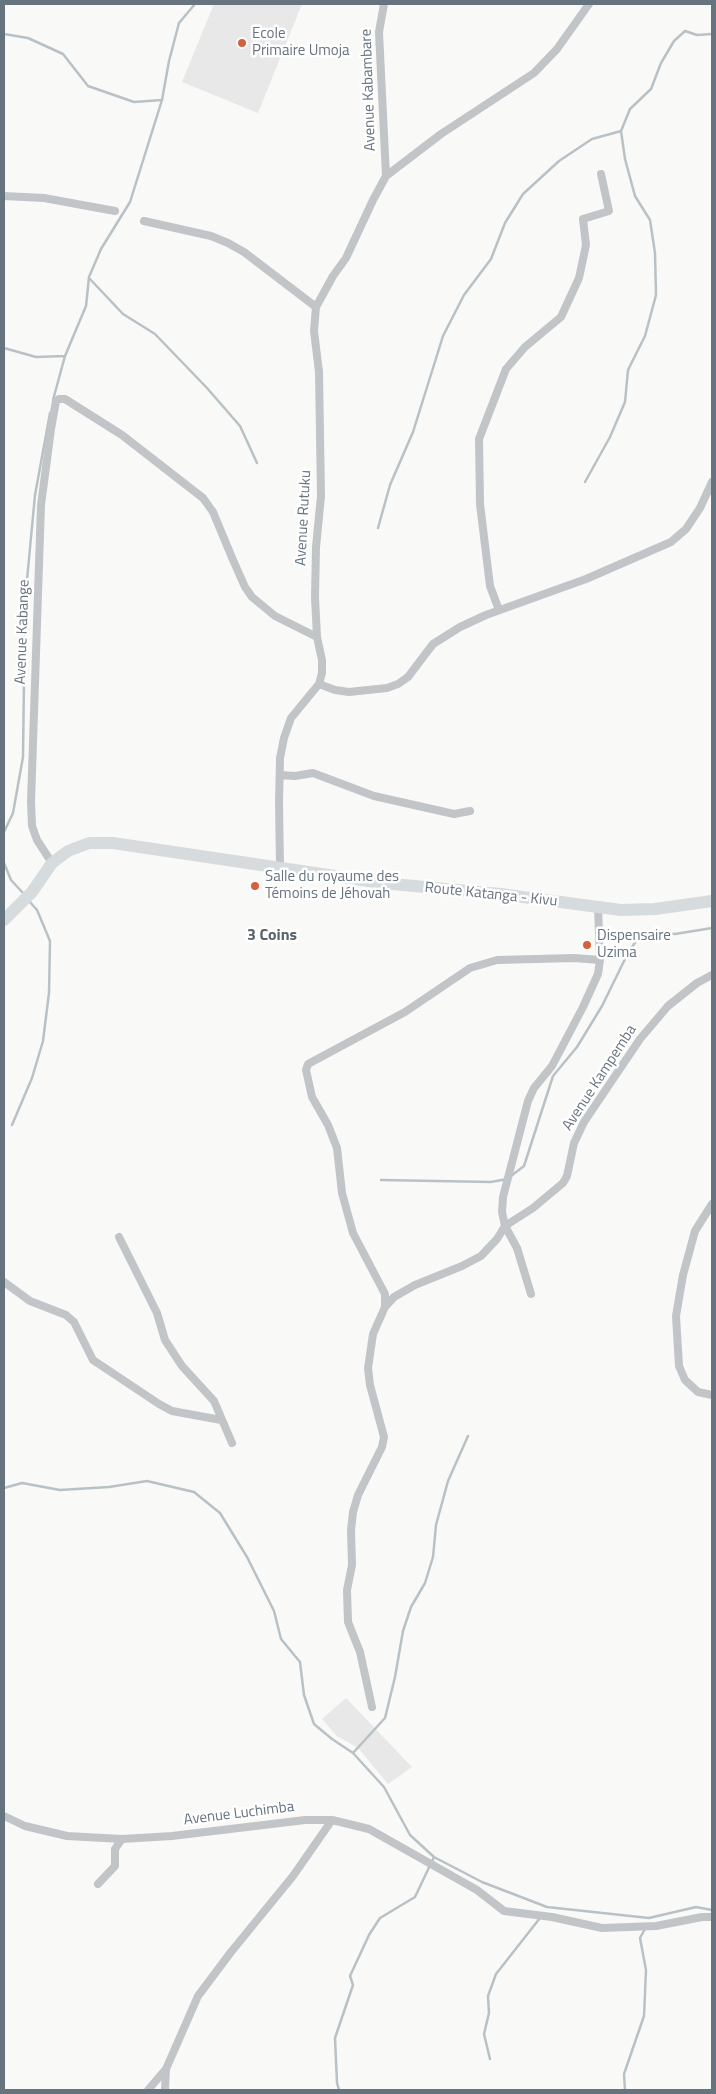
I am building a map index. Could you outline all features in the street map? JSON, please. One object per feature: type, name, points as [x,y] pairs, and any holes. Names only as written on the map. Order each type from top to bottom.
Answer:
[{"type":"highway","name":"Route Katanga - Kivu","points":[[4,920],[32,892],[52,863],[68,851],[89,843],[113,843],[177,854],[391,884],[500,894],[621,910],[712,901]]},
{"type":"street","name":"Avenue Kabambare","points":[[384,4],[379,32],[386,176]]},
{"type":"street","points":[[386,176],[442,134],[515,88],[534,73],[557,49],[589,4]]},
{"type":"street","points":[[499,610],[490,586],[480,504],[479,439],[506,369],[525,347],[561,317],[576,286],[586,245],[583,218],[609,211],[601,174]]},
{"type":"street","name":"Avenue Rutuku","points":[[319,684],[322,673],[322,660],[317,637],[315,598],[316,547],[321,496],[319,372],[314,331],[316,307],[329,282],[346,258],[372,200],[386,176]]},
{"type":"street","points":[[4,196],[44,198],[115,210]]},
{"type":"street","points":[[144,220],[211,236],[228,243],[244,252],[316,307]]},
{"type":"street","name":"Avenue Kabange","points":[[52,863],[37,840],[32,826],[31,802],[41,505],[56,401],[65,399],[122,435],[203,498],[214,512],[245,587],[252,597],[275,616],[317,637]]},
{"type":"street","points":[[280,867],[280,758],[284,738],[292,718],[319,684],[335,690],[349,692],[370,691],[398,684],[408,677],[433,644],[460,627],[499,610],[586,579],[671,542],[686,529],[712,482]]},
{"type":"street","points":[[280,774],[295,776],[313,773],[374,796],[454,814],[470,811]]},
{"type":"street","points":[[531,1294],[517,1248],[505,1226],[502,1212],[503,1197],[528,1101],[534,1088],[552,1066],[598,974],[600,960],[598,907]]},
{"type":"street","points":[[385,1307],[385,1294],[380,1282],[360,1251],[351,1226],[342,1193],[337,1148],[328,1126],[312,1097],[307,1082],[306,1070],[308,1064],[404,1012],[470,968],[497,960],[574,958],[600,960]]},
{"type":"street","name":"Avenue Kampemba","points":[[505,1226],[533,1208],[563,1183],[567,1176],[574,1143],[584,1122],[640,1039],[668,1006],[697,983],[712,975]]},
{"type":"street","points":[[712,1204],[695,1232],[683,1275],[676,1316],[678,1366],[686,1380],[698,1392],[712,1395]]},
{"type":"street","points":[[372,1707],[360,1652],[348,1622],[347,1590],[352,1565],[351,1530],[353,1512],[358,1495],[382,1447],[384,1437],[370,1385],[368,1368],[373,1334],[385,1307],[394,1296],[481,1256],[497,1239],[505,1226]]},
{"type":"street","points":[[119,1237],[157,1313],[165,1340],[182,1366],[214,1402],[232,1443]]},
{"type":"street","points":[[4,1282],[30,1301],[66,1315],[74,1322],[93,1360],[158,1404],[172,1411],[221,1420]]},
{"type":"street","name":"Avenue Luchimba","points":[[4,1816],[25,1826],[67,1836],[122,1839],[172,1836],[297,1820],[332,1820],[369,1829],[417,1858],[466,1883],[504,1911],[552,1917],[588,1926],[645,1927],[702,1916],[712,1917]]},
{"type":"street","points":[[148,2090],[166,2069],[198,1996],[225,1958],[299,1869],[332,1820]]},
{"type":"street","points":[[98,1884],[115,1866],[114,1849],[122,1839]]},
{"type":"street","points":[[165,2090],[166,2069]]},
{"type":"shaded area","name":"Ecole Primaire Umoja","points":[[214,4],[302,4],[258,113],[182,82]]},
{"type":"shaded area","points":[[346,1698],[412,1767],[388,1784],[358,1748],[337,1736],[322,1719]]},
{"type":"waterway","points":[[53,400],[65,356],[86,306],[89,277],[101,249],[130,202],[162,100],[169,61],[179,23],[195,4]]},
{"type":"waterway","points":[[378,528],[390,485],[413,432],[443,336],[464,295],[491,259],[505,223],[523,194],[559,161],[592,139],[621,131],[630,109],[651,89],[661,63],[674,41],[685,31],[697,35],[712,34]]},
{"type":"waterway","points":[[4,34],[28,38],[63,54],[88,86],[134,102],[162,100]]},
{"type":"waterway","points":[[585,482],[610,437],[625,402],[628,370],[645,336],[656,295],[655,253],[650,220],[635,196],[625,159],[621,131]]},
{"type":"waterway","points":[[89,278],[123,314],[155,334],[207,388],[240,426],[257,463]]},
{"type":"waterway","points":[[4,348],[36,357],[65,356]]},
{"type":"waterway","points":[[4,832],[13,813],[23,757],[25,601],[35,495],[50,413]]},
{"type":"waterway","points":[[4,863],[11,880],[24,894]]},
{"type":"waterway","points":[[12,1125],[32,1078],[43,1041],[49,993],[50,941],[37,910],[29,901]]},
{"type":"waterway","points":[[511,1176],[524,1166],[553,1076],[577,1047],[602,1006],[627,955],[638,938],[653,932],[675,934],[712,928]]},
{"type":"waterway","points":[[381,1180],[491,1182],[507,1179]]},
{"type":"waterway","points":[[353,1753],[385,1718],[403,1631],[411,1607],[425,1583],[433,1557],[436,1525],[448,1481],[468,1436]]},
{"type":"waterway","points":[[4,1488],[22,1483],[60,1490],[109,1487],[147,1481],[194,1492],[220,1513],[247,1557],[274,1611],[281,1639],[300,1662],[304,1695],[314,1724],[353,1753],[384,1787],[410,1835],[434,1857],[482,1882],[547,1907],[649,1918],[696,1907],[712,1910]]},
{"type":"waterway","points":[[339,2090],[335,2038],[353,1985],[350,1976],[369,1935],[380,1918],[415,1897],[434,1857]]},
{"type":"waterway","points":[[490,2059],[484,2034],[489,2013],[488,1996],[496,1974],[540,1918]]},
{"type":"waterway","points":[[625,2090],[624,2074],[644,2016],[646,1970],[640,1938],[645,1929]]},
{"type":"place","name":"Ecole Primaire Umoja","points":[[242,43]]},
{"type":"place","name":"Salle du royaume des Témoins de Jéhovah","points":[[255,886]]},
{"type":"place","name":"Dispensaire Uzima","points":[[587,945]]},
{"type":"district","name":"3 Coins","points":[[272,936]]}]
